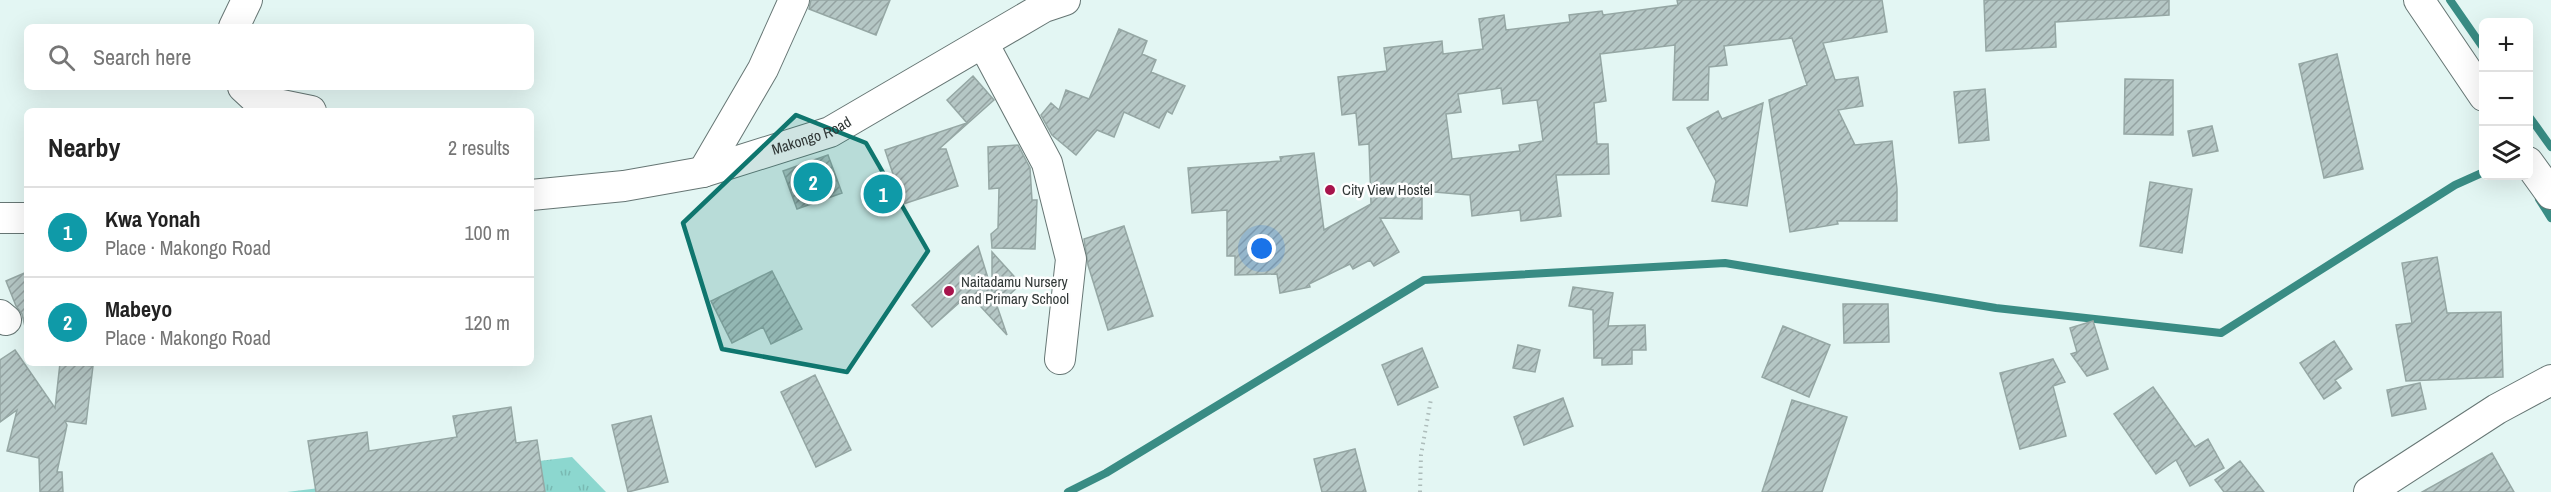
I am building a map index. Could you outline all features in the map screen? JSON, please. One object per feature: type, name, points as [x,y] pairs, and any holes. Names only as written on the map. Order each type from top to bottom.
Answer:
[{"type":"street","points":[[235,24],[247,0]]},
{"type":"street","points":[[703,172],[763,69],[794,0]]},
{"type":"street","name":"Makongo Road","points":[[534,195],[624,186],[703,172],[830,132],[1044,7],[1065,0]]},
{"type":"street","points":[[2419,0],[2479,89]]},
{"type":"street","points":[[983,42],[1047,163],[1071,259],[1060,359]]},
{"type":"street","points":[[246,90],[257,100],[296,108]]},
{"type":"street","points":[[2533,168],[2551,194]]},
{"type":"street","points":[[0,218],[24,218]]},
{"type":"street","points":[[2369,492],[2497,409],[2551,380]]},
{"type":"path","points":[[1420,492],[1421,455],[1431,399]]},
{"type":"highlighted area","points":[[796,115],[866,143],[928,251],[847,372],[722,349],[683,223]]},
{"type":"green space","points":[[572,457],[606,492],[287,492]]},
{"type":"building","points":[[811,0],[890,0],[876,35],[809,9]]},
{"type":"building","points":[[1677,0],[1882,0],[1887,32],[1823,43],[1835,80],[1858,77],[1863,106],[1838,110],[1855,145],[1892,141],[1897,189],[1897,221],[1837,221],[1838,224],[1790,232],[1769,100],[1807,85],[1792,38],[1724,46],[1727,65],[1709,67],[1708,100],[1673,100],[1675,45],[1600,54],[1606,101],[1594,103],[1597,144],[1608,144],[1609,174],[1556,175],[1561,216],[1521,221],[1520,210],[1472,216],[1470,195],[1422,191],[1422,219],[1380,218],[1399,252],[1374,266],[1370,260],[1353,269],[1350,264],[1309,284],[1310,287],[1280,293],[1277,274],[1235,275],[1235,256],[1227,256],[1227,210],[1192,213],[1188,168],[1281,161],[1280,157],[1314,153],[1324,230],[1371,204],[1369,144],[1359,145],[1356,113],[1342,115],[1338,77],[1387,71],[1384,48],[1442,41],[1443,54],[1483,49],[1479,19],[1504,15],[1506,30],[1570,22],[1569,15],[1602,11],[1603,15],[1678,5]],"holes":[[[1501,88],[1503,104],[1537,100],[1543,141],[1519,145],[1520,151],[1452,159],[1446,114],[1461,112],[1458,94]]]},
{"type":"building","points":[[1984,0],[2169,0],[2169,15],[2055,22],[2056,47],[1986,51]]},
{"type":"building","points":[[1119,29],[1147,41],[1142,54],[1156,60],[1151,72],[1185,86],[1172,114],[1167,111],[1159,128],[1124,112],[1114,137],[1097,130],[1076,155],[1052,135],[1041,115],[1051,103],[1059,110],[1066,90],[1089,99]]},
{"type":"building","points":[[2337,54],[2363,169],[2324,178],[2299,64]]},
{"type":"building","points":[[973,76],[994,100],[939,149],[946,149],[958,186],[876,213],[866,183],[893,174],[885,150],[967,123],[947,100]]},
{"type":"building","points":[[2125,79],[2173,80],[2173,135],[2124,134]]},
{"type":"building","points":[[1985,89],[1989,140],[1959,143],[1954,92]]},
{"type":"building","points":[[1763,103],[1747,206],[1712,201],[1716,181],[1687,128],[1718,111],[1722,119]]},
{"type":"building","points":[[2212,126],[2218,151],[2193,156],[2188,131]]},
{"type":"building","points":[[1018,145],[1030,168],[1032,200],[1037,200],[1035,249],[992,248],[991,234],[998,228],[999,188],[989,189],[988,147]]},
{"type":"building","points":[[828,155],[842,193],[797,209],[783,171]]},
{"type":"building","points":[[2150,182],[2192,189],[2182,253],[2140,246]]},
{"type":"building","points":[[1124,226],[1153,316],[1108,330],[1088,265],[1084,239]]},
{"type":"building","points":[[978,246],[992,291],[992,252],[1021,284],[997,306],[1007,335],[969,294],[932,327],[912,305]]},
{"type":"building","points":[[2437,257],[2447,313],[2501,312],[2503,377],[2406,381],[2396,325],[2412,323],[2402,263]]},
{"type":"building","points":[[772,271],[802,329],[771,344],[763,327],[732,343],[711,301]]},
{"type":"building","points":[[24,273],[24,322],[22,314],[16,306],[6,281]]},
{"type":"building","points":[[1573,287],[1613,293],[1608,326],[1645,325],[1646,350],[1632,350],[1632,364],[1602,365],[1602,358],[1594,358],[1593,310],[1569,306]]},
{"type":"building","points":[[1843,304],[1888,304],[1889,342],[1844,343]]},
{"type":"building","points":[[2093,321],[2108,369],[2087,376],[2071,354],[2077,352],[2070,328]]},
{"type":"building","points":[[1783,326],[1830,345],[1809,397],[1762,377]]},
{"type":"building","points":[[2334,341],[2352,369],[2335,380],[2341,388],[2324,399],[2300,363]]},
{"type":"building","points":[[1518,345],[1540,350],[1535,372],[1513,368]]},
{"type":"building","points":[[1422,348],[1438,387],[1398,405],[1382,365]]},
{"type":"building","points":[[15,350],[55,408],[60,366],[93,366],[86,424],[65,421],[67,425],[57,472],[62,472],[63,492],[40,492],[39,458],[7,451],[17,410],[0,422],[0,360]]},
{"type":"building","points":[[2053,359],[2065,382],[2053,386],[2066,436],[2020,449],[2000,373]]},
{"type":"building","points":[[815,375],[851,450],[816,467],[781,392]]},
{"type":"building","points":[[2420,383],[2426,409],[2392,416],[2387,390]]},
{"type":"building","points":[[2153,387],[2195,447],[2208,439],[2224,468],[2190,486],[2176,460],[2156,474],[2114,414]]},
{"type":"building","points":[[1563,398],[1573,426],[1524,445],[1514,417]]},
{"type":"building","points":[[1792,400],[1847,417],[1822,492],[1762,492]]},
{"type":"building","points":[[511,407],[516,443],[537,440],[545,492],[316,492],[308,441],[367,432],[369,451],[457,437],[453,416]]},
{"type":"building","points":[[651,416],[668,482],[628,492],[612,425]]},
{"type":"building","points":[[1355,449],[1366,492],[1322,492],[1314,459]]},
{"type":"building","points":[[2492,453],[2514,492],[2422,492]]},
{"type":"building","points":[[2240,461],[2264,492],[2224,492],[2215,480]]},
{"type":"waterway","points":[[2450,0],[2479,42]]},
{"type":"waterway","points":[[2533,122],[2551,147]]},
{"type":"waterway","points":[[1068,492],[1106,473],[1424,280],[1725,263],[1996,308],[2221,333],[2455,185],[2479,174]]},
{"type":"waterway","points":[[2539,199],[2551,218]]},
{"type":"place","name":"Mabeyo","points":[[813,182]]},
{"type":"place","name":"City View Hostel","points":[[1330,190]]},
{"type":"place","name":"Kwa Yonah","points":[[883,194]]},
{"type":"place","name":"Naitadamu Nursery and Primary School","points":[[949,291]]}]
